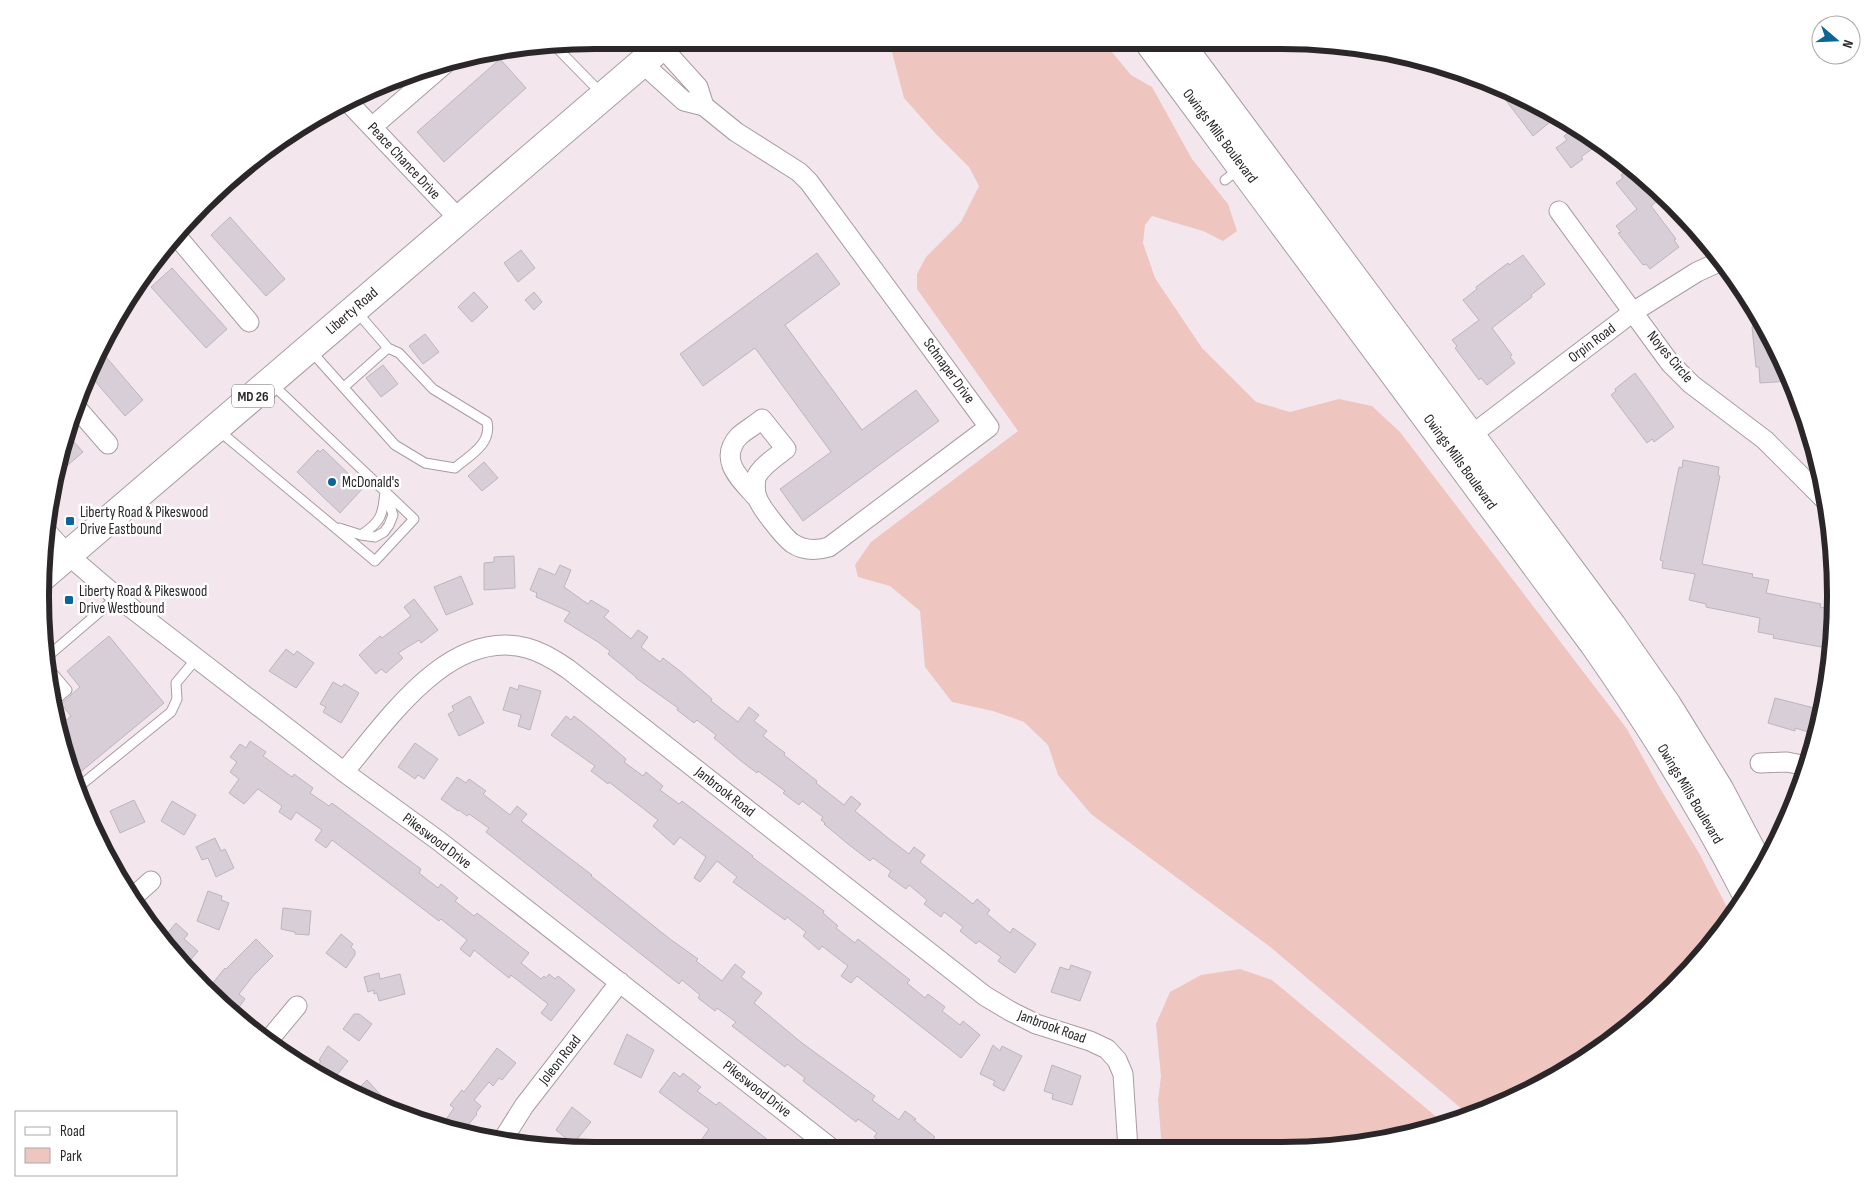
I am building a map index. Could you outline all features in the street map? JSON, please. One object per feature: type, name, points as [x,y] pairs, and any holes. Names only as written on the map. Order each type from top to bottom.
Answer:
[{"type":"main road","name":"Owings Mills Boulevard","points":[[1155,49],[1234,173],[1526,550],[1619,680],[1699,807],[1743,887]]},
{"type":"main road","name":"Owings Mills Boulevard","points":[[1184,49],[1612,626],[1668,705],[1719,789],[1758,862]]},
{"type":"main road","name":"Liberty Road","points":[[50,570],[655,51]]},
{"type":"street","name":"Schnaper Drive","points":[[655,51],[684,101],[704,106],[736,132],[799,172],[809,182],[989,427],[829,547],[817,551],[793,543],[783,534],[757,498]]},
{"type":"street","name":"Schnaper Drive","points":[[655,51],[698,87],[704,106]]},
{"type":"street","points":[[372,127],[434,74]]},
{"type":"street","name":"Peace Chance Drive","points":[[352,106],[459,219]]},
{"type":"street","name":"Noyes Circle","points":[[1559,211],[1670,363],[1690,384],[1765,440],[1818,493]]},
{"type":"street","points":[[180,240],[249,322]]},
{"type":"street","name":"Orpin Road","points":[[1470,436],[1633,312],[1697,272],[1715,264]]},
{"type":"street","points":[[80,413],[108,444]]},
{"type":"street","name":"Pikeswood Drive","points":[[52,537],[68,555],[117,597],[196,659],[344,772],[439,841],[823,1142]]},
{"type":"street","name":"Janbrook Road","points":[[344,772],[401,704],[447,663],[466,652],[505,645],[526,648],[547,655],[568,669],[985,996],[1036,1024],[1090,1041],[1106,1049],[1117,1060],[1123,1074],[1128,1142]]},
{"type":"street","points":[[1760,763],[1787,762],[1800,765]]},
{"type":"street","points":[[137,893],[151,881]]},
{"type":"street","name":"Joleon Road","points":[[506,1135],[524,1106],[620,982]]},
{"type":"street","points":[[273,1036],[296,1006]]},
{"type":"lane","points":[[559,50],[604,95]]},
{"type":"lane","points":[[309,348],[395,445],[424,463],[455,468],[486,441],[489,431],[487,422],[433,390],[399,353],[388,348],[354,309]]},
{"type":"lane","points":[[344,387],[388,348]]},
{"type":"lane","points":[[216,428],[375,561],[414,519],[270,382]]},
{"type":"lane","points":[[334,527],[361,535],[374,527],[381,517],[385,492]]},
{"type":"lane","points":[[52,653],[117,597]]},
{"type":"lane","points":[[82,784],[171,712],[177,699],[176,683],[196,659]]},
{"type":"lane","points":[[54,676],[66,690],[58,697]]},
{"type":"green space","points":[[891,49],[1109,49],[1131,75],[1152,87],[1192,159],[1228,204],[1237,231],[1223,241],[1203,231],[1152,216],[1145,225],[1143,243],[1155,278],[1202,348],[1256,402],[1290,412],[1339,399],[1372,406],[1400,432],[1627,729],[1699,853],[1728,909],[1692,956],[1641,1007],[1584,1050],[1554,1069],[1490,1101],[1464,1110],[1269,946],[1091,814],[1058,775],[1048,745],[1024,722],[993,711],[952,702],[925,667],[920,611],[890,586],[858,577],[855,565],[871,542],[1018,431],[917,289],[917,274],[926,257],[961,222],[979,186],[969,167],[904,98]]},
{"type":"green space","points":[[1240,969],[1272,980],[1439,1119],[1387,1132],[1352,1138],[1280,1142],[1161,1142],[1158,1100],[1161,1077],[1156,1024],[1170,992],[1201,975]]},
{"type":"building","points":[[500,59],[526,88],[444,162],[417,132]]},
{"type":"building","points":[[1503,96],[1552,121],[1533,136]]},
{"type":"building","points":[[1569,132],[1594,148],[1581,157],[1583,159],[1571,168],[1556,148],[1567,140],[1564,136]]},
{"type":"building","points":[[1625,172],[1658,200],[1651,206],[1676,239],[1674,240],[1679,247],[1650,269],[1646,264],[1643,265],[1618,233],[1621,232],[1616,226],[1637,209],[1616,183],[1623,178],[1621,175]]},
{"type":"building","points":[[230,217],[285,279],[266,296],[211,235]]},
{"type":"building","points":[[521,250],[535,268],[518,282],[504,263]]},
{"type":"building","points":[[817,253],[840,284],[785,325],[862,430],[916,390],[939,421],[803,521],[780,489],[831,452],[755,348],[703,386],[680,354]]},
{"type":"building","points":[[1523,255],[1545,284],[1531,295],[1532,297],[1492,328],[1512,355],[1510,357],[1515,363],[1487,385],[1481,378],[1479,380],[1455,348],[1457,346],[1452,340],[1479,320],[1463,300],[1477,289],[1476,287],[1508,263],[1509,265]]},
{"type":"building","points":[[172,268],[227,329],[206,348],[151,287]]},
{"type":"building","points":[[474,292],[488,307],[472,322],[458,307]]},
{"type":"building","points":[[534,292],[542,302],[534,310],[525,300]]},
{"type":"building","points":[[1755,323],[1784,381],[1760,383],[1759,367],[1756,367],[1752,327],[1755,326]]},
{"type":"building","points":[[425,334],[439,352],[423,364],[409,346]]},
{"type":"building","points":[[104,355],[143,400],[125,416],[93,379]]},
{"type":"building","points":[[383,365],[398,384],[381,397],[366,378]]},
{"type":"building","points":[[1635,373],[1674,427],[1654,442],[1652,439],[1647,443],[1611,395],[1616,391],[1615,389]]},
{"type":"building","points":[[72,439],[83,452],[64,469]]},
{"type":"building","name":"McDonald's","points":[[323,449],[363,488],[340,513],[297,472],[318,450],[320,452]]},
{"type":"building","points":[[1683,460],[1719,467],[1718,475],[1720,476],[1702,564],[1753,574],[1752,577],[1769,580],[1766,593],[1821,604],[1820,607],[1827,608],[1825,648],[1773,638],[1774,635],[1758,632],[1760,618],[1706,607],[1706,604],[1689,600],[1695,574],[1662,568],[1663,561],[1660,560],[1679,467],[1682,468]]},
{"type":"building","points":[[484,462],[498,478],[482,491],[468,476]]},
{"type":"building","points":[[514,556],[515,588],[484,590],[484,563],[494,562],[494,557]]},
{"type":"building","points":[[560,565],[571,570],[564,587],[588,604],[591,600],[609,611],[604,617],[631,639],[638,630],[648,637],[641,647],[660,662],[663,658],[680,671],[712,699],[711,701],[738,722],[749,707],[759,715],[754,721],[767,731],[763,736],[817,781],[816,783],[844,805],[851,796],[861,804],[855,811],[888,838],[909,854],[914,847],[925,855],[920,862],[973,904],[977,899],[990,910],[987,914],[1010,933],[1013,928],[1036,944],[1015,973],[998,961],[1001,957],[979,941],[976,944],[960,931],[963,927],[944,912],[941,917],[924,904],[927,900],[909,885],[906,889],[888,876],[891,871],[873,858],[870,861],[848,844],[824,824],[821,820],[823,817],[802,801],[799,805],[783,793],[785,791],[741,761],[714,738],[716,735],[697,720],[694,723],[677,710],[678,708],[636,678],[608,654],[610,651],[564,621],[570,612],[536,597],[537,593],[530,590],[539,568],[555,575]]},
{"type":"building","points":[[461,576],[473,604],[446,615],[434,587]]},
{"type":"building","points":[[414,599],[438,630],[421,643],[419,640],[398,653],[403,658],[386,673],[381,669],[376,674],[359,655],[380,636],[382,638],[411,616],[404,607]]},
{"type":"building","points":[[109,636],[164,703],[79,773],[64,722],[71,716],[61,704],[80,687],[67,671]]},
{"type":"building","points":[[286,649],[294,655],[297,651],[314,663],[296,688],[269,671]]},
{"type":"building","points":[[333,682],[342,687],[344,684],[359,693],[341,723],[323,712],[326,707],[320,704]]},
{"type":"building","points":[[519,685],[541,691],[530,730],[518,726],[521,715],[503,710],[510,687],[518,690]]},
{"type":"building","points":[[470,696],[484,723],[459,736],[448,714],[454,711],[452,706]]},
{"type":"building","points":[[1775,698],[1816,708],[1810,733],[1795,728],[1795,731],[1768,723]]},
{"type":"building","points":[[566,716],[571,720],[574,716],[626,759],[624,762],[643,776],[646,772],[663,786],[660,790],[679,804],[682,801],[824,911],[823,913],[838,926],[836,928],[855,943],[858,939],[910,980],[907,983],[925,998],[928,994],[945,1007],[942,1011],[960,1025],[963,1021],[980,1035],[961,1058],[857,976],[851,983],[841,976],[848,966],[822,946],[819,950],[803,936],[806,932],[787,917],[785,920],[733,882],[737,877],[717,861],[700,882],[694,878],[706,857],[680,837],[674,845],[653,826],[658,820],[609,782],[608,784],[591,771],[595,766],[551,735]]},
{"type":"building","points":[[250,741],[266,752],[263,756],[292,777],[294,774],[313,788],[310,793],[329,806],[332,803],[421,869],[419,873],[438,888],[441,884],[458,898],[455,901],[474,916],[477,913],[529,953],[521,963],[541,979],[544,976],[546,978],[549,974],[555,979],[558,976],[575,990],[551,1021],[541,1013],[548,1004],[511,975],[509,978],[474,950],[470,957],[460,949],[467,940],[441,919],[439,921],[332,840],[326,848],[315,840],[322,830],[296,812],[291,820],[279,812],[282,806],[258,789],[244,804],[229,793],[239,779],[230,772],[237,762],[230,757],[240,744],[246,748]]},
{"type":"building","points":[[415,743],[438,759],[424,779],[418,775],[415,779],[398,767]]},
{"type":"building","points":[[457,777],[466,783],[469,779],[486,791],[483,794],[510,815],[517,806],[527,814],[521,821],[698,959],[696,961],[722,981],[735,964],[745,972],[741,977],[762,993],[754,1003],[802,1043],[875,1096],[872,1100],[899,1120],[905,1111],[935,1137],[931,1142],[881,1142],[874,1137],[877,1133],[858,1119],[856,1122],[803,1081],[805,1078],[787,1064],[785,1067],[732,1026],[736,1022],[717,1008],[715,1011],[698,998],[700,995],[682,980],[679,984],[486,832],[489,828],[469,814],[467,816],[441,799]]},
{"type":"building","points":[[134,800],[145,822],[120,833],[110,811]]},
{"type":"building","points":[[172,801],[196,815],[184,835],[161,821]]},
{"type":"building","points":[[215,838],[221,851],[225,849],[234,868],[216,877],[208,858],[202,860],[196,847]]},
{"type":"building","points":[[208,891],[222,896],[221,900],[229,903],[219,930],[197,921]]},
{"type":"building","points":[[283,908],[311,911],[309,935],[295,934],[295,932],[281,929]]},
{"type":"building","points":[[176,923],[188,934],[184,939],[198,951],[189,962],[184,956],[167,934]]},
{"type":"building","points":[[341,934],[353,944],[351,947],[355,951],[355,955],[346,968],[326,953]]},
{"type":"building","points":[[256,939],[273,956],[253,976],[239,994],[245,999],[238,1009],[226,998],[227,996],[212,984]]},
{"type":"building","points":[[1071,965],[1091,972],[1080,1001],[1051,992],[1060,967],[1069,970]]},
{"type":"building","points":[[379,973],[380,979],[400,974],[405,994],[379,1001],[377,993],[374,994],[374,990],[368,992],[364,977]]},
{"type":"building","points":[[354,1014],[359,1014],[372,1024],[359,1041],[343,1029]]},
{"type":"building","points":[[627,1034],[654,1050],[641,1078],[614,1064]]},
{"type":"building","points":[[993,1045],[1000,1051],[1002,1046],[1022,1056],[1004,1091],[993,1085],[995,1081],[980,1074]]},
{"type":"building","points":[[328,1046],[348,1061],[336,1076],[317,1066],[321,1061],[319,1060]]},
{"type":"building","points":[[497,1048],[516,1063],[502,1080],[499,1078],[493,1086],[489,1082],[474,1100],[481,1106],[467,1127],[455,1124],[447,1118],[454,1108],[450,1105],[462,1090],[464,1092]]},
{"type":"building","points":[[1052,1065],[1081,1076],[1072,1105],[1052,1099],[1053,1094],[1044,1091]]},
{"type":"building","points":[[674,1072],[680,1077],[683,1073],[701,1087],[697,1091],[716,1105],[719,1102],[771,1142],[706,1142],[702,1139],[709,1129],[659,1092]]},
{"type":"building","points":[[367,1080],[386,1101],[386,1101],[359,1088]]},
{"type":"building","points":[[572,1107],[591,1122],[575,1141],[570,1141],[556,1130]]},
{"type":"place","name":"McDonald's","points":[[332,482]]},
{"type":"place","name":"Liberty Road & Pikeswood Drive Eastbound","points":[[70,521]]},
{"type":"place","name":"Liberty Road & Pikeswood Drive Westbound","points":[[69,600]]}]
